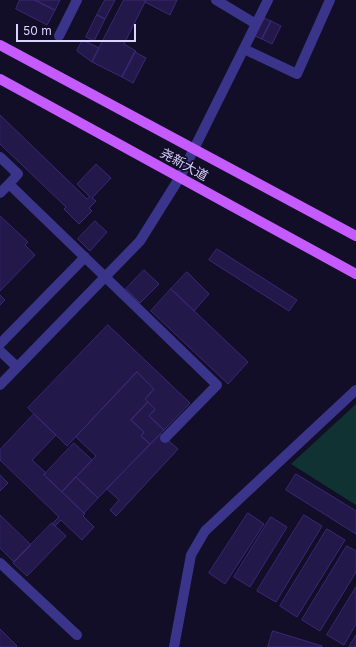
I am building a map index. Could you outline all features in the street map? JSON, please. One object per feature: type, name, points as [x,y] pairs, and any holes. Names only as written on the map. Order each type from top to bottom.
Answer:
[{"type":"main road","name":"尧新大道","points":[[0,45],[356,236]]},
{"type":"main road","name":"尧新大道","points":[[0,79],[356,274]]},
{"type":"lane","points":[[59,36],[77,0]]},
{"type":"lane","points":[[216,0],[256,24]]},
{"type":"lane","points":[[0,385],[140,241],[180,178],[268,0]]},
{"type":"lane","points":[[244,49],[297,74],[330,0]]},
{"type":"lane","points":[[0,157],[18,174],[0,193]]},
{"type":"lane","points":[[9,184],[217,385],[166,438]]},
{"type":"lane","points":[[0,344],[85,257]]},
{"type":"lane","points":[[0,351],[17,368]]},
{"type":"lane","points":[[174,647],[191,555],[205,531],[356,390]]},
{"type":"lane","points":[[0,563],[77,635]]},
{"type":"green space","points":[[356,404],[356,505],[291,464]]},
{"type":"building","points":[[20,0],[35,0],[55,10],[47,25],[16,9]]},
{"type":"building","points":[[35,0],[60,0],[55,10]]},
{"type":"building","points":[[105,0],[115,0],[105,19],[97,15]]},
{"type":"building","points":[[124,0],[146,0],[124,44],[136,51],[122,77],[92,62]]},
{"type":"building","points":[[146,0],[177,0],[170,15],[145,2]]},
{"type":"building","points":[[97,15],[105,19],[94,41],[86,37]]},
{"type":"building","points":[[264,18],[271,21],[262,39],[255,36]]},
{"type":"building","points":[[271,21],[281,26],[272,44],[262,39]]},
{"type":"building","points":[[83,40],[99,48],[92,62],[77,51]]},
{"type":"building","points":[[135,52],[146,58],[133,83],[122,77]]},
{"type":"building","points":[[0,115],[87,199],[90,197],[77,184],[96,164],[111,178],[92,198],[96,201],[89,208],[92,211],[79,224],[64,209],[66,207],[0,144]]},
{"type":"building","points":[[0,216],[28,242],[25,245],[35,255],[0,291]]},
{"type":"building","points":[[95,221],[107,232],[90,251],[78,239]]},
{"type":"building","points":[[217,249],[297,300],[289,311],[209,260]]},
{"type":"building","points":[[144,270],[159,284],[140,303],[126,289]]},
{"type":"building","points":[[187,272],[209,294],[194,311],[171,289]]},
{"type":"building","points":[[171,289],[248,362],[228,384],[151,311]]},
{"type":"building","points":[[0,295],[5,300],[0,305]]},
{"type":"building","points":[[108,325],[190,403],[164,430],[149,416],[155,409],[145,399],[154,389],[137,372],[67,446],[28,408]]},
{"type":"building","points":[[137,372],[154,389],[145,399],[148,402],[131,420],[144,432],[141,436],[150,444],[98,498],[76,477],[96,456],[76,437]]},
{"type":"building","points":[[148,402],[155,409],[149,416],[164,430],[150,444],[141,436],[144,432],[131,420]]},
{"type":"building","points":[[34,414],[56,435],[32,460],[46,473],[44,475],[85,514],[83,516],[94,527],[82,540],[61,520],[55,526],[52,524],[59,517],[0,460],[0,450]]},
{"type":"building","points":[[161,434],[178,449],[116,516],[110,510],[119,500],[107,489]]},
{"type":"building","points":[[74,443],[92,460],[62,492],[44,475]]},
{"type":"building","points":[[296,474],[356,511],[356,534],[286,490]]},
{"type":"building","points":[[0,475],[8,483],[0,491]]},
{"type":"building","points":[[76,477],[98,498],[84,513],[62,492]]},
{"type":"building","points":[[248,513],[264,524],[225,584],[209,573]]},
{"type":"building","points":[[0,515],[31,545],[14,562],[0,548]]},
{"type":"building","points":[[304,515],[322,526],[276,602],[257,591]]},
{"type":"building","points":[[271,517],[287,527],[250,587],[234,577]]},
{"type":"building","points":[[52,523],[66,536],[27,576],[13,563]]},
{"type":"building","points":[[327,529],[345,540],[297,617],[280,606]]},
{"type":"building","points":[[347,546],[356,551],[356,572],[320,631],[302,620]]},
{"type":"building","points":[[356,587],[356,624],[344,645],[327,635]]},
{"type":"building","points":[[0,629],[17,646],[16,647],[0,647]]},
{"type":"building","points":[[273,631],[322,646],[322,647],[268,647]]},
{"type":"building","points":[[356,635],[356,647],[349,647]]}]
